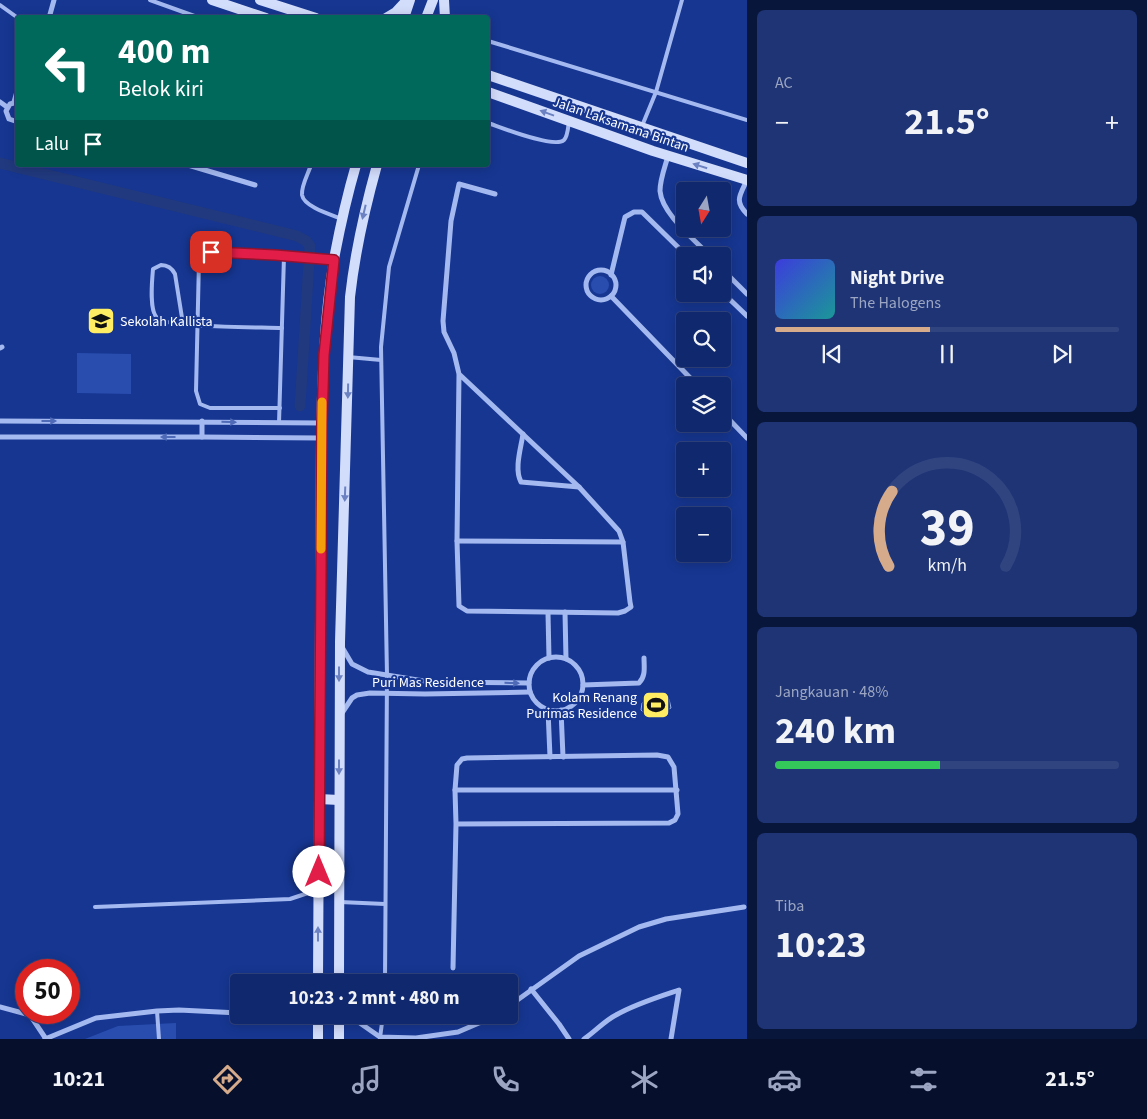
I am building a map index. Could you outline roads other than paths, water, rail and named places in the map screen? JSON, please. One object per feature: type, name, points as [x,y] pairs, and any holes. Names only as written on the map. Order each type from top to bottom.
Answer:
[{"type":"main road","points":[[212,0],[257,15]]},
{"type":"main road","points":[[260,0],[307,15]]},
{"type":"main road","points":[[391,15],[408,0]]},
{"type":"main road","points":[[405,15],[408,0]]},
{"type":"main road","points":[[427,15],[433,0]]},
{"type":"main road","points":[[444,0],[445,15]]},
{"type":"main road","name":"Jalan Laksamana Bintan","points":[[490,75],[747,163]]},
{"type":"main road","name":"Jalan Laksamana Bintan","points":[[490,93],[635,145],[747,180]]},
{"type":"main road","points":[[635,145],[641,128]]},
{"type":"main road","points":[[318,974],[321,438],[324,355],[334,260],[342,218],[355,167]]},
{"type":"main road","points":[[339,974],[340,642],[350,297],[364,214],[376,167]]},
{"type":"main road","points":[[318,799],[339,800]]},
{"type":"main road","points":[[318,1024],[318,1039]]},
{"type":"main road","points":[[339,1039],[340,1024]]},
{"type":"street","points":[[49,15],[54,0]]},
{"type":"street","points":[[0,102],[7,107]]},
{"type":"street","points":[[7,107],[15,103]]},
{"type":"street","points":[[6,116],[7,107]]},
{"type":"street","points":[[0,114],[15,122]]},
{"type":"street","points":[[668,156],[660,192],[667,210],[702,247]]},
{"type":"street","points":[[195,167],[255,185]]},
{"type":"street","points":[[747,180],[739,201],[740,207],[747,214]]},
{"type":"street","points":[[459,374],[579,487],[619,531],[623,542],[630,607],[625,612],[467,611],[459,606],[457,541],[459,374],[454,353],[443,328],[447,259],[451,220],[460,184],[495,194]]},
{"type":"street","points":[[611,275],[625,217],[634,212],[642,212],[677,247]]},
{"type":"street","points":[[603,271],[611,275],[614,279],[615,288],[611,296],[602,300],[592,298],[586,284],[590,275],[594,272],[603,271]]},
{"type":"street","points":[[731,278],[747,294]]},
{"type":"street","points":[[611,296],[689,377]]},
{"type":"street","points":[[731,301],[747,316]]},
{"type":"street","points":[[0,421],[322,423]]},
{"type":"street","points":[[202,421],[202,437]]},
{"type":"street","points":[[731,421],[747,438]]},
{"type":"street","points":[[523,434],[518,466],[521,482],[579,487]]},
{"type":"street","points":[[0,437],[321,438]]},
{"type":"street","points":[[457,541],[623,542]]},
{"type":"street","points":[[565,612],[566,659]]},
{"type":"street","points":[[548,613],[549,658]]},
{"type":"street","name":"Puri Mas Residence","points":[[340,642],[349,659],[358,668],[387,675],[430,682],[529,683]]},
{"type":"street","points":[[549,658],[566,659],[575,665],[581,674],[583,685],[581,694],[576,702],[561,710],[548,710],[536,703],[530,692],[529,683],[532,670],[537,664],[549,658]]},
{"type":"street","points":[[583,685],[639,683],[643,678],[644,658]]},
{"type":"street","name":"Puri Mas Residence","points":[[339,718],[352,698],[357,695],[386,692],[425,694],[530,692]]},
{"type":"street","points":[[548,710],[550,757]]},
{"type":"street","points":[[561,710],[563,757]]},
{"type":"street","points":[[454,968],[455,790],[457,765],[462,759],[657,755],[668,757],[674,767],[678,814],[675,820],[669,823],[456,824]]},
{"type":"street","points":[[455,790],[677,790]]},
{"type":"street","points":[[518,1001],[531,988],[579,956],[639,926],[666,919],[744,907]]},
{"type":"street","points":[[531,988],[559,1024],[568,1039]]},
{"type":"street","points":[[584,1039],[593,1036],[614,1016],[652,999],[679,990],[671,1039]]},
{"type":"street","points":[[0,1007],[30,1014],[45,1039],[96,1018],[179,1010],[230,1013]]},
{"type":"street","points":[[361,1024],[380,1038],[416,1038],[458,1032],[477,1024]]},
{"type":"lane","points":[[150,0],[192,15]]},
{"type":"lane","points":[[641,128],[656,92],[682,0]]},
{"type":"lane","points":[[0,5],[15,16]]},
{"type":"lane","points":[[490,42],[747,120]]},
{"type":"lane","points":[[490,124],[544,142],[559,143],[566,137],[569,121]]},
{"type":"lane","points":[[310,167],[302,196],[305,201],[312,206],[342,218]]},
{"type":"lane","points":[[385,974],[387,675],[381,360],[389,268],[418,167]]},
{"type":"lane","points":[[280,408],[210,408],[200,404],[196,391],[199,265],[202,255],[211,252],[334,260]]},
{"type":"lane","points":[[280,423],[284,256]]},
{"type":"lane","points":[[183,324],[173,269],[165,265],[156,266],[153,269],[152,279],[153,304],[155,316],[164,322],[183,324],[198,325],[282,328]]},
{"type":"lane","points":[[348,357],[381,360]]},
{"type":"lane","points":[[95,907],[290,899],[319,890]]},
{"type":"lane","points":[[340,902],[385,904]]},
{"type":"lane","points":[[157,1011],[159,1039]]},
{"type":"lane","points":[[380,1038],[382,1024]]},
{"type":"waterway","points":[[0,163],[15,167]]},
{"type":"waterway","points":[[16,167],[297,236],[306,241],[310,246],[300,406]]},
{"type":"place","name":"Sekolah Kallista","points":[[101,321]]},
{"type":"place","name":"Kolam Renang Purimas Residence","points":[[656,705]]}]
